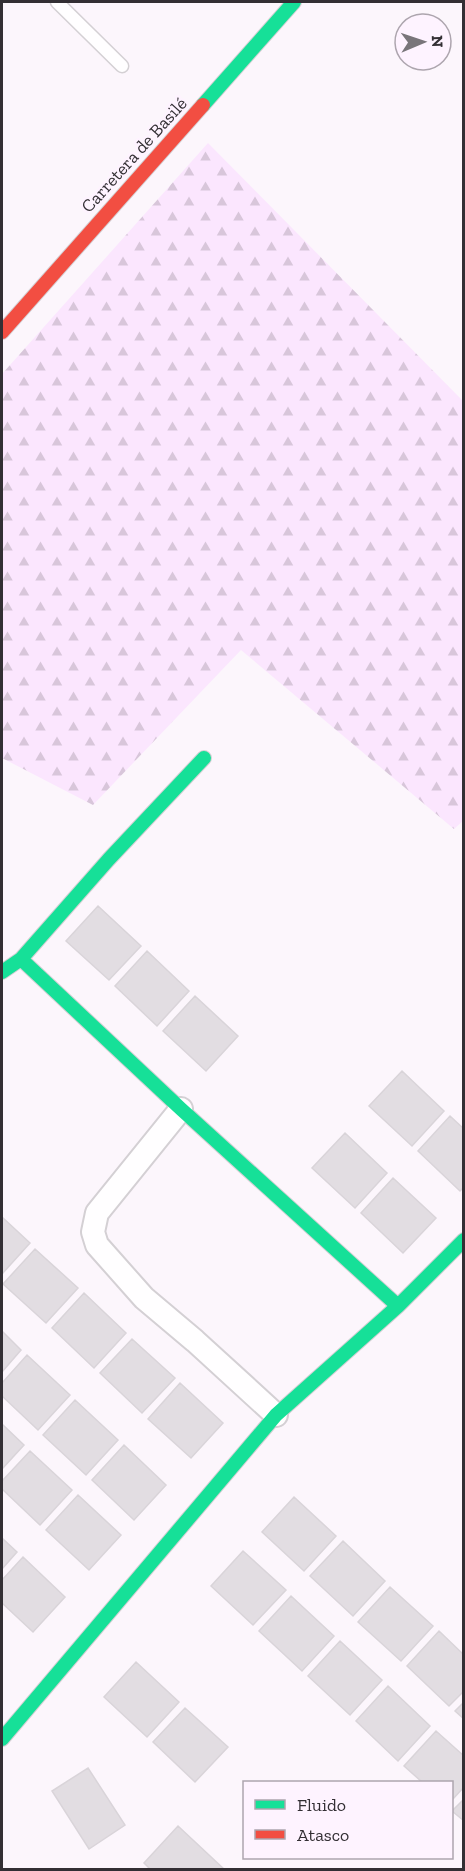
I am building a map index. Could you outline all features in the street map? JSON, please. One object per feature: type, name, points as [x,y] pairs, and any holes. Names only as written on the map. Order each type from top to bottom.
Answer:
[{"type":"street","name":"Carretera de Basilé","points":[[2,332],[294,2]]},
{"type":"street","points":[[2,972],[21,959],[109,859],[204,758]]},
{"type":"street","points":[[21,959],[181,1109],[398,1306]]},
{"type":"street","points":[[181,1109],[97,1213],[93,1232],[97,1245],[144,1298],[276,1415]]},
{"type":"street","points":[[2,1739],[276,1415],[398,1306],[464,1240]]},
{"type":"lane","points":[[57,2],[122,66]]},
{"type":"green space","points":[[208,143],[463,401],[464,820],[454,829],[241,650],[93,805],[2,758],[2,374]]},
{"type":"building","points":[[98,906],[141,946],[109,980],[66,941]]},
{"type":"building","points":[[147,951],[189,991],[157,1026],[115,986]]},
{"type":"building","points":[[195,996],[238,1036],[206,1071],[163,1031]]},
{"type":"building","points":[[402,1071],[444,1111],[412,1146],[369,1106]]},
{"type":"building","points":[[450,1116],[464,1129],[464,1187],[460,1191],[418,1151]]},
{"type":"building","points":[[345,1133],[387,1173],[355,1208],[312,1168]]},
{"type":"building","points":[[393,1178],[436,1218],[403,1253],[361,1213]]},
{"type":"building","points":[[2,1217],[30,1243],[2,1274]]},
{"type":"building","points":[[35,1249],[78,1288],[46,1323],[3,1284]]},
{"type":"building","points":[[84,1293],[126,1333],[94,1368],[52,1328]]},
{"type":"building","points":[[2,1331],[21,1350],[2,1372]]},
{"type":"building","points":[[132,1339],[175,1378],[142,1413],[100,1373]]},
{"type":"building","points":[[27,1355],[70,1395],[38,1430],[2,1396],[2,1383]]},
{"type":"building","points":[[180,1383],[223,1423],[191,1458],[148,1419]]},
{"type":"building","points":[[75,1400],[118,1440],[86,1475],[43,1435]]},
{"type":"building","points":[[2,1424],[24,1445],[2,1469]]},
{"type":"building","points":[[124,1445],[166,1485],[134,1520],[92,1480]]},
{"type":"building","points":[[30,1451],[72,1490],[40,1525],[2,1489],[2,1481]]},
{"type":"building","points":[[78,1495],[121,1535],[89,1570],[46,1530]]},
{"type":"building","points":[[294,1497],[336,1536],[304,1571],[262,1532]]},
{"type":"building","points":[[2,1538],[17,1552],[2,1569]]},
{"type":"building","points":[[343,1541],[385,1581],[353,1616],[310,1576]]},
{"type":"building","points":[[243,1551],[286,1590],[253,1625],[211,1586]]},
{"type":"building","points":[[23,1557],[65,1597],[33,1632],[2,1603],[2,1580]]},
{"type":"building","points":[[390,1587],[433,1626],[401,1661],[358,1622]]},
{"type":"building","points":[[291,1596],[334,1636],[302,1671],[259,1631]]},
{"type":"building","points":[[439,1631],[464,1655],[464,1691],[449,1706],[407,1666]]},
{"type":"building","points":[[340,1641],[382,1680],[350,1715],[308,1676]]},
{"type":"building","points":[[136,1662],[179,1702],[147,1737],[104,1697]]},
{"type":"building","points":[[388,1686],[430,1726],[398,1761],[356,1721]]},
{"type":"building","points":[[464,1702],[464,1719],[455,1711]]},
{"type":"building","points":[[185,1708],[228,1747],[195,1782],[153,1742]]},
{"type":"building","points":[[436,1731],[464,1756],[464,1787],[453,1799],[453,1781],[421,1781],[404,1766]]},
{"type":"building","points":[[88,1768],[125,1825],[89,1849],[52,1791]]},
{"type":"building","points":[[464,1799],[464,1821],[453,1812]]},
{"type":"building","points":[[178,1826],[225,1870],[151,1870],[144,1863]]},
{"type":"traffic: fast","points":[[203,105],[294,2]]},
{"type":"traffic: fast","points":[[2,972],[21,959],[109,859],[204,758]]},
{"type":"traffic: fast","points":[[21,959],[181,1109],[398,1306]]},
{"type":"traffic: fast","points":[[2,1739],[276,1415],[398,1306],[464,1240]]},
{"type":"traffic: jam","points":[[2,332],[203,105]]}]
